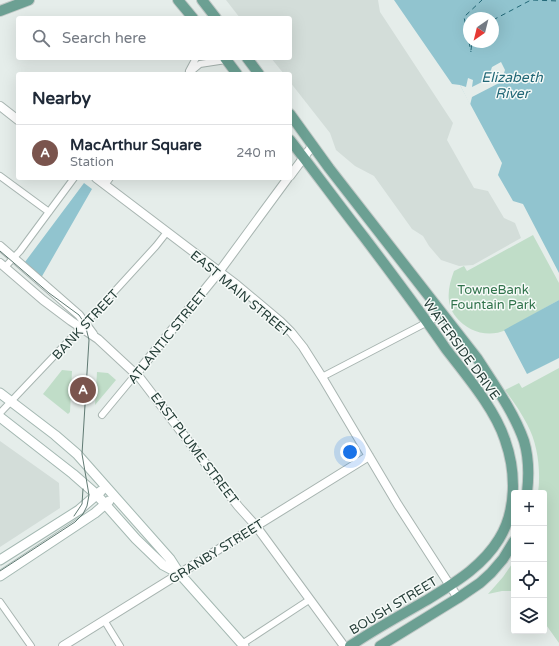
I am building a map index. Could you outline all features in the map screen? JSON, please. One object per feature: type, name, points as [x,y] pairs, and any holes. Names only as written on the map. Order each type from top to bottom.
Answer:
[{"type":"main road","points":[[0,11],[13,3],[29,0]]},
{"type":"main road","points":[[178,0],[191,16]]},
{"type":"main road","points":[[202,0],[214,16]]},
{"type":"main road","points":[[226,60],[236,72]]},
{"type":"main road","points":[[249,60],[258,72]]},
{"type":"main road","name":"WATERSIDE DRIVE","points":[[292,117],[329,168],[477,358],[521,434],[528,464],[529,478],[527,490]]},
{"type":"main road","name":"WATERSIDE DRIVE","points":[[292,142],[428,322],[493,414],[506,441],[513,476],[511,507],[507,521],[500,538],[486,557],[450,586]]},
{"type":"main road","points":[[402,288],[415,289],[422,287]]},
{"type":"main road","points":[[0,394],[72,449],[170,559],[179,573],[243,645]]},
{"type":"main road","points":[[0,417],[48,453],[97,495],[136,539],[163,566],[179,573]]},
{"type":"main road","points":[[0,560],[79,510],[106,486]]},
{"type":"main road","points":[[0,576],[95,513],[114,496]]},
{"type":"main road","points":[[380,646],[480,583],[503,559],[511,546]]},
{"type":"main road","name":"BOUSH STREET","points":[[350,646],[450,586]]},
{"type":"street","points":[[189,72],[195,60]]},
{"type":"street","points":[[190,72],[200,64],[220,60]]},
{"type":"street","points":[[0,106],[16,118]]},
{"type":"street","name":"ATLANTIC STREET","points":[[292,173],[312,145]]},
{"type":"street","points":[[0,176],[49,212]]},
{"type":"street","points":[[3,265],[15,258],[73,180]]},
{"type":"street","name":"EAST MAIN STREET","points":[[99,180],[219,272],[280,321],[291,332],[303,347],[322,377],[398,505],[458,598]]},
{"type":"street","points":[[105,185],[109,180]]},
{"type":"street","name":"ATLANTIC STREET","points":[[102,415],[219,272],[287,180]]},
{"type":"street","name":"BANK STREET","points":[[0,413],[83,326],[167,232]]},
{"type":"street","name":"EAST PLUME STREET","points":[[0,246],[79,315],[83,326]]},
{"type":"street","name":"EAST PLUME STREET","points":[[3,265],[43,300],[83,326],[136,374],[160,403],[238,506],[256,526],[344,646]]},
{"type":"street","points":[[322,377],[443,314]]},
{"type":"street","name":"GRANBY STREET","points":[[63,646],[369,456]]},
{"type":"street","points":[[243,645],[309,600]]},
{"type":"street","points":[[0,602],[31,646]]},
{"type":"street","points":[[104,620],[120,646]]},
{"type":"shaded area","points":[[226,0],[378,0],[380,12],[453,123],[447,140],[474,188],[488,191],[504,218],[515,223],[521,238],[473,265],[459,266],[441,260],[423,236],[412,229],[374,176],[355,166],[336,150],[330,133],[292,85],[292,72],[282,72],[273,60],[292,60],[292,16],[238,16]]},
{"type":"shaded area","points":[[0,441],[59,483],[60,508],[0,547]]},
{"type":"green space","name":"TowneBank Fountain Park","points":[[533,235],[559,283],[559,300],[506,330],[499,332],[479,332],[466,326],[456,317],[450,306],[449,289],[454,271],[464,266],[467,271]]},
{"type":"green space","points":[[559,368],[559,643],[547,626],[547,490],[538,490],[539,467],[534,440],[525,420],[505,390],[519,383],[522,388]]},
{"type":"green space","points":[[62,370],[72,371],[70,412],[68,414],[43,394]]},
{"type":"green space","points":[[97,372],[108,373],[116,380],[95,405]]},
{"type":"green space","points":[[511,565],[511,591],[488,594]]},
{"type":"water","name":"Elizabeth River","points":[[394,0],[559,0],[559,273],[523,204],[513,201],[498,175],[502,163],[460,85],[452,84]]},
{"type":"water","points":[[84,183],[92,189],[41,278],[25,262]]},
{"type":"water","points":[[559,300],[559,358],[527,374],[504,330]]},
{"type":"pier","points":[[501,62],[505,70],[501,82],[472,97],[470,105],[460,85],[466,87],[468,78],[473,80],[472,87],[488,79],[492,67]]},
{"type":"ferry route","points":[[469,12],[482,0]]},
{"type":"ferry route","points":[[499,17],[531,0],[559,1]]},
{"type":"ferry route","points":[[470,48],[471,52]]},
{"type":"tram line","points":[[0,251],[49,293],[79,315],[85,324],[89,340],[82,454],[89,495],[87,506],[83,514],[75,522],[0,571]]},
{"type":"tram line","points":[[74,516],[82,504],[83,489]]},
{"type":"place","name":"MacArthur Square","points":[[83,390]]}]
